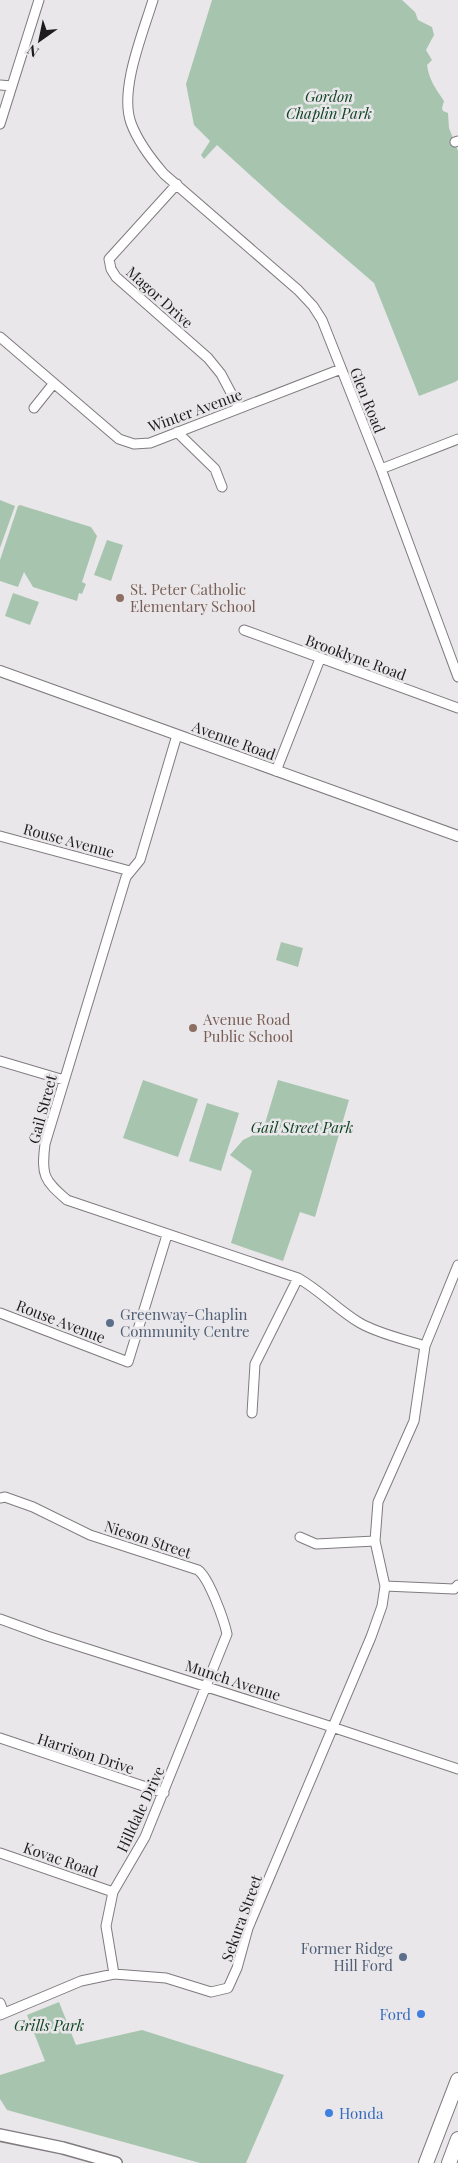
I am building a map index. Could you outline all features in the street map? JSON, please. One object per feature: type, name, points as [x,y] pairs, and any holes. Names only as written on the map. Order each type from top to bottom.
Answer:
[{"type":"main road","points":[[426,2163],[458,2080]]},
{"type":"main road","points":[[0,2135],[63,2148],[116,2163]]},
{"type":"main road","points":[[449,2163],[458,2139]]},
{"type":"street","points":[[0,124],[39,0]]},
{"type":"street","name":"Glen Road","points":[[153,0],[130,79],[130,122],[146,153],[167,177],[298,290],[313,306],[322,320],[381,469],[458,676]]},
{"type":"street","points":[[0,85],[12,86]]},
{"type":"street","name":"Magor Drive","points":[[176,184],[109,259],[111,268],[116,277],[208,358],[221,374],[239,408]]},
{"type":"street","name":"Winter Avenue","points":[[0,337],[119,439],[134,444],[150,442],[341,369]]},
{"type":"street","points":[[34,408],[54,384]]},
{"type":"street","points":[[177,432],[215,469],[222,487]]},
{"type":"street","points":[[381,469],[458,439]]},
{"type":"street","name":"Brooklyne Road","points":[[244,630],[458,708]]},
{"type":"street","points":[[276,771],[320,659]]},
{"type":"street","name":"Avenue Road","points":[[0,671],[458,836]]},
{"type":"street","name":"Gail Street","points":[[177,735],[140,860],[126,877],[45,1144],[42,1165],[49,1184],[67,1200],[298,1278],[316,1288],[359,1322],[371,1329],[425,1346]]},
{"type":"street","name":"Rouse Avenue","points":[[0,836],[130,871]]},
{"type":"street","points":[[0,1061],[64,1080]]},
{"type":"street","name":"Rouse Avenue","points":[[0,1313],[128,1362],[167,1234]]},
{"type":"street","points":[[458,1265],[425,1346],[414,1421],[378,1502],[375,1541],[385,1586],[454,1589],[458,1585]]},
{"type":"street","points":[[252,1413],[255,1364],[298,1278]]},
{"type":"street","name":"Nieson Street","points":[[0,1498],[5,1497],[34,1507],[90,1535],[202,1572],[228,1634],[208,1686]]},
{"type":"street","points":[[300,1537],[316,1544],[375,1541]]},
{"type":"street","name":"Sekura Street","points":[[2,2014],[81,1981],[114,1974],[166,1978],[211,1992],[228,1988],[237,1968],[248,1928],[371,1637],[382,1606],[385,1586]]},
{"type":"street","name":"Munch Avenue","points":[[0,1619],[47,1636],[208,1686],[458,1769]]},
{"type":"street","name":"Hilldale Drive","points":[[114,1974],[106,1926],[113,1892],[145,1836],[208,1686]]},
{"type":"street","name":"Harrison Drive","points":[[0,1738],[164,1793]]},
{"type":"street","name":"Kovac Road","points":[[0,1853],[113,1892]]},
{"type":"street","points":[[0,2003],[2,2014]]},
{"type":"green space","name":"Gordon Chaplin Park","points":[[212,0],[402,0],[415,12],[418,20],[432,27],[434,35],[426,50],[432,60],[427,65],[429,75],[444,101],[442,108],[443,111],[448,113],[449,128],[458,151],[458,380],[455,382],[419,396],[374,283],[217,145],[204,159],[201,155],[210,141],[194,125],[186,84]]},
{"type":"green space","points":[[0,500],[15,506],[0,548]]},
{"type":"green space","points":[[20,505],[91,527],[97,536],[82,582],[86,584],[82,594],[79,593],[77,601],[33,587],[24,572],[18,587],[0,581],[0,560],[18,506]]},
{"type":"green space","points":[[107,540],[123,545],[111,581],[94,575]]},
{"type":"green space","points":[[13,593],[39,602],[30,625],[5,616]]},
{"type":"green space","points":[[281,942],[303,948],[298,967],[276,960]]},
{"type":"green space","points":[[143,1080],[198,1099],[178,1157],[123,1138]]},
{"type":"green space","name":"Gail Street Park","points":[[278,1080],[349,1100],[315,1217],[300,1212],[283,1261],[231,1243],[252,1171],[230,1155],[243,1140],[263,1130]]},
{"type":"green space","points":[[207,1103],[239,1113],[221,1171],[189,1161]]},
{"type":"green space","name":"Grills Park","points":[[59,2002],[76,2045],[142,2030],[284,2075],[246,2163],[200,2163],[7,2110],[0,2099],[0,2075],[45,2061],[27,2015]]},
{"type":"place","name":"St. Peter Catholic Elementary School","points":[[120,598]]},
{"type":"place","name":"Avenue Road Public School","points":[[193,1028]]},
{"type":"place","name":"Greenway-Chaplin Community Centre","points":[[110,1323]]},
{"type":"place","name":"Former Ridge Hill Ford","points":[[403,1957]]},
{"type":"place","name":"Ford","points":[[421,2014]]},
{"type":"place","name":"Honda","points":[[329,2113]]}]
